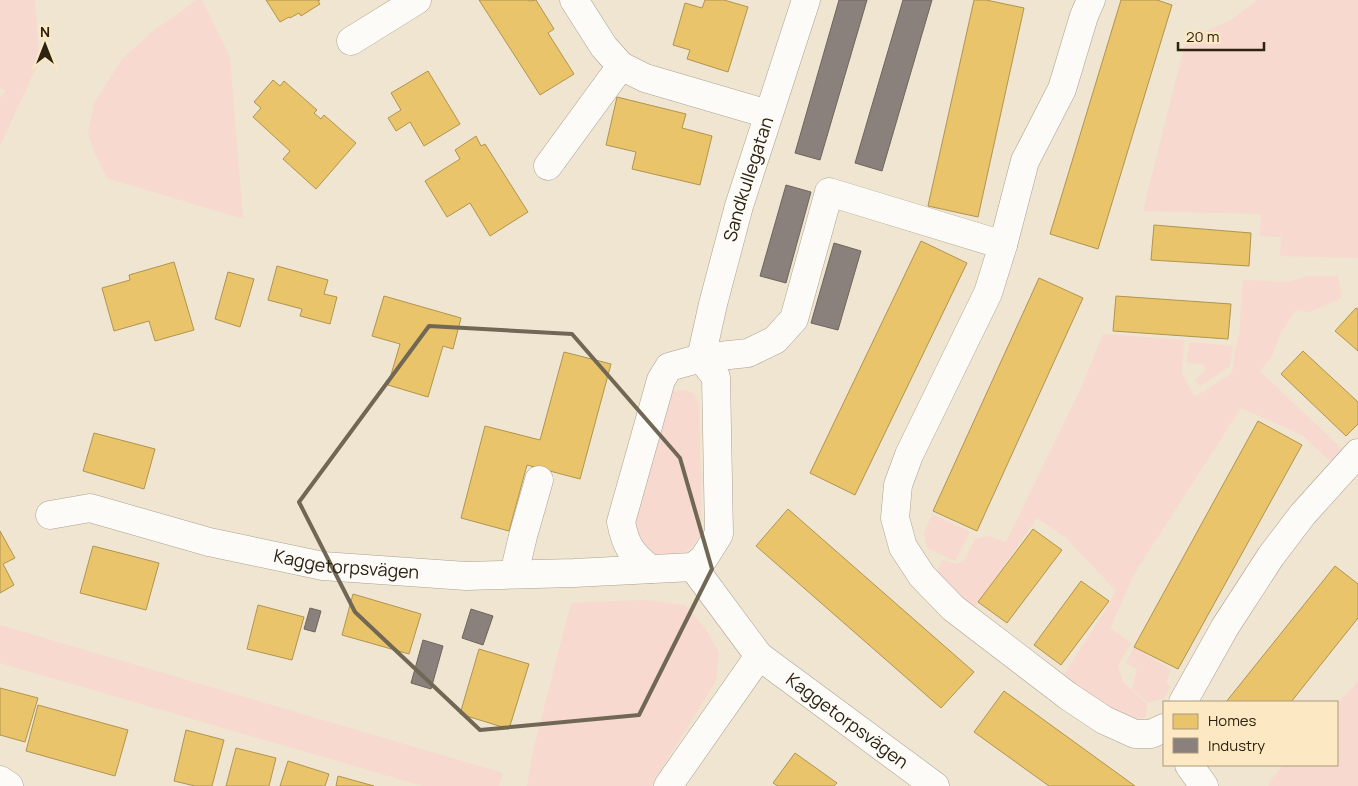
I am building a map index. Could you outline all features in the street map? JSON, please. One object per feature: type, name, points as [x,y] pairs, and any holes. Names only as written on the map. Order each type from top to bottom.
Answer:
[{"type":"street","points":[[351,41],[417,0]]},
{"type":"street","name":"Sandkullegatan","points":[[574,0],[604,47],[621,66],[645,78],[768,114],[712,304],[701,358]]},
{"type":"street","points":[[768,114],[806,0]]},
{"type":"street","points":[[1091,0],[1084,16],[1062,89],[1025,161],[988,293],[909,455],[898,485],[894,518],[903,547],[922,576],[953,608],[1068,696],[1104,720],[1135,734],[1151,734],[1163,729]]},
{"type":"street","points":[[548,166],[621,66]]},
{"type":"street","points":[[650,569],[636,557],[625,540],[621,522],[661,380],[670,367],[701,358],[748,353],[775,340],[794,318],[829,192],[1003,245]]},
{"type":"street","points":[[693,566],[704,558],[719,534],[716,377],[701,358]]},
{"type":"street","points":[[1184,701],[1225,627],[1270,556],[1303,514],[1358,453]]},
{"type":"street","points":[[514,574],[539,480]]},
{"type":"street","name":"Kaggetorpsvägen","points":[[50,515],[90,508],[209,542],[323,566],[466,576],[574,573],[693,566],[759,656],[935,786]]},
{"type":"street","points":[[668,786],[759,656]]},
{"type":"street","points":[[1190,766],[1204,786]]},
{"type":"street","points":[[0,780],[9,786]]},
{"type":"highlighted area","points":[[429,326],[572,334],[680,458],[712,569],[639,715],[480,730],[355,612],[299,502]]},
{"type":"shaded area","points":[[0,0],[35,0],[39,61],[0,146],[0,98],[6,91],[0,88]]},
{"type":"shaded area","points":[[197,0],[202,0],[230,57],[243,219],[107,178],[94,152],[88,132],[94,103],[123,58],[153,31]]},
{"type":"shaded area","points":[[1257,0],[1358,0],[1358,258],[1280,256],[1281,237],[1260,236],[1261,214],[1143,211],[1186,40],[1231,20]]},
{"type":"shaded area","points":[[1307,276],[1338,276],[1342,298],[1310,312],[1296,310],[1280,334],[1272,356],[1260,371],[1342,449],[1331,462],[1302,435],[1241,408],[1134,574],[1110,628],[1131,643],[1118,666],[1123,682],[1147,704],[1146,717],[1129,720],[1061,679],[1116,591],[1065,537],[1037,518],[974,609],[936,578],[937,570],[943,560],[957,564],[965,559],[975,539],[988,536],[1006,542],[1082,386],[1103,334],[1184,340],[1182,373],[1195,397],[1232,373],[1239,335],[1243,280],[1288,282]]},
{"type":"shaded area","points":[[1189,342],[1233,346],[1230,366],[1200,386],[1195,381],[1205,370],[1203,364],[1187,363]]},
{"type":"shaded area","points":[[682,390],[693,393],[699,403],[702,532],[692,546],[679,558],[652,556],[634,530],[666,398],[674,391]]},
{"type":"shaded area","points":[[932,514],[970,532],[955,561],[927,548],[924,533]]},
{"type":"shaded area","points":[[645,600],[685,605],[705,628],[719,653],[716,681],[651,786],[527,786],[533,751],[571,603]]},
{"type":"shaded area","points":[[0,625],[503,773],[499,786],[423,786],[0,663]]},
{"type":"shaded area","points":[[1134,647],[1171,670],[1166,683],[1171,687],[1163,699],[1148,702],[1132,689],[1137,669],[1126,663]]},
{"type":"shaded area","points":[[1358,681],[1358,786],[1269,786],[1268,783],[1283,766],[1338,766],[1338,704]]},
{"type":"building: Homes","points":[[266,0],[320,0],[318,1],[320,4],[301,16],[299,13],[280,22]]},
{"type":"building: Homes","points":[[479,0],[536,0],[554,29],[548,33],[574,74],[540,95]]},
{"type":"building: Homes","points":[[705,0],[724,0],[748,7],[728,72],[687,59],[690,50],[673,45],[685,3],[702,8]]},
{"type":"building: Homes","points":[[974,0],[986,0],[1024,8],[978,217],[928,206]]},
{"type":"building: Homes","points":[[1121,0],[1157,0],[1172,5],[1098,249],[1050,234]]},
{"type":"building: Homes","points":[[428,71],[460,124],[424,146],[410,122],[396,131],[388,118],[401,110],[391,93]]},
{"type":"building: Homes","points":[[273,80],[280,86],[284,81],[317,110],[314,113],[321,119],[324,115],[356,143],[316,189],[283,159],[290,151],[253,117],[261,108],[254,102]]},
{"type":"building: Homes","points":[[617,97],[686,114],[682,128],[712,136],[700,185],[632,169],[636,152],[606,145]]},
{"type":"building: Homes","points":[[476,136],[481,146],[485,144],[528,212],[490,236],[470,203],[447,217],[425,181],[460,159],[455,150]]},
{"type":"building: Homes","points":[[1154,225],[1251,233],[1249,266],[1151,260]]},
{"type":"building: Homes","points":[[921,241],[967,263],[855,495],[810,473]]},
{"type":"building: Homes","points":[[174,262],[194,330],[155,341],[149,321],[114,331],[102,288],[130,280],[129,275]]},
{"type":"building: Homes","points":[[277,266],[328,280],[324,294],[337,297],[330,324],[300,316],[302,309],[268,300]]},
{"type":"building: Homes","points":[[228,272],[254,279],[240,327],[215,319]]},
{"type":"building: Homes","points":[[1039,278],[1083,298],[977,531],[933,511]]},
{"type":"building: Homes","points":[[384,296],[461,318],[453,349],[443,346],[428,397],[388,385],[400,344],[372,336]]},
{"type":"building: Homes","points":[[1116,296],[1231,304],[1228,339],[1113,331]]},
{"type":"building: Homes","points":[[1356,308],[1358,309],[1358,351],[1335,331]]},
{"type":"building: Homes","points":[[1303,351],[1358,402],[1358,424],[1346,436],[1281,374]]},
{"type":"building: Homes","points":[[564,352],[611,364],[580,479],[527,465],[509,531],[461,518],[485,426],[540,440]]},
{"type":"building: Homes","points":[[1258,421],[1302,445],[1178,669],[1134,647]]},
{"type":"building: Homes","points":[[94,433],[155,449],[144,489],[83,471]]},
{"type":"building: Homes","points":[[788,509],[974,672],[941,708],[756,546]]},
{"type":"building: Homes","points":[[1033,529],[1062,550],[1007,623],[978,602]]},
{"type":"building: Homes","points":[[0,531],[15,558],[3,564],[14,585],[0,593]]},
{"type":"building: Homes","points":[[93,546],[159,563],[146,610],[80,593]]},
{"type":"building: Homes","points":[[1335,566],[1358,584],[1358,618],[1292,701],[1227,701]]},
{"type":"building: Homes","points":[[1081,581],[1109,601],[1061,665],[1034,645]]},
{"type":"building: Homes","points":[[353,594],[421,614],[409,654],[342,635]]},
{"type":"building: Homes","points":[[258,605],[304,617],[292,660],[247,649]]},
{"type":"building: Homes","points":[[479,649],[529,664],[509,729],[460,714]]},
{"type":"building: Homes","points":[[0,688],[38,698],[25,742],[0,735]]},
{"type":"building: Homes","points":[[1004,691],[1135,786],[1049,786],[974,732]]},
{"type":"building: Homes","points":[[38,705],[128,730],[115,776],[26,751]]},
{"type":"building: Homes","points":[[186,730],[224,740],[212,786],[195,786],[174,781]]},
{"type":"building: Homes","points":[[236,748],[276,758],[269,786],[226,786]]},
{"type":"building: Homes","points":[[795,753],[837,783],[834,786],[778,786],[773,783]]},
{"type":"building: Homes","points":[[288,761],[329,774],[325,786],[280,786]]},
{"type":"building: Homes","points":[[338,776],[374,786],[336,786]]},
{"type":"building: Industry","points":[[839,0],[867,0],[820,160],[795,153]]},
{"type":"building: Industry","points":[[903,0],[932,0],[882,171],[855,163]]},
{"type":"building: Industry","points":[[786,185],[811,192],[786,283],[760,276]]},
{"type":"building: Industry","points":[[834,243],[861,251],[838,330],[811,323]]},
{"type":"building: Industry","points":[[310,608],[321,611],[315,632],[304,629]]},
{"type":"building: Industry","points":[[471,609],[493,616],[483,645],[462,638]]},
{"type":"building: Industry","points":[[423,640],[443,646],[431,689],[411,683]]}]
